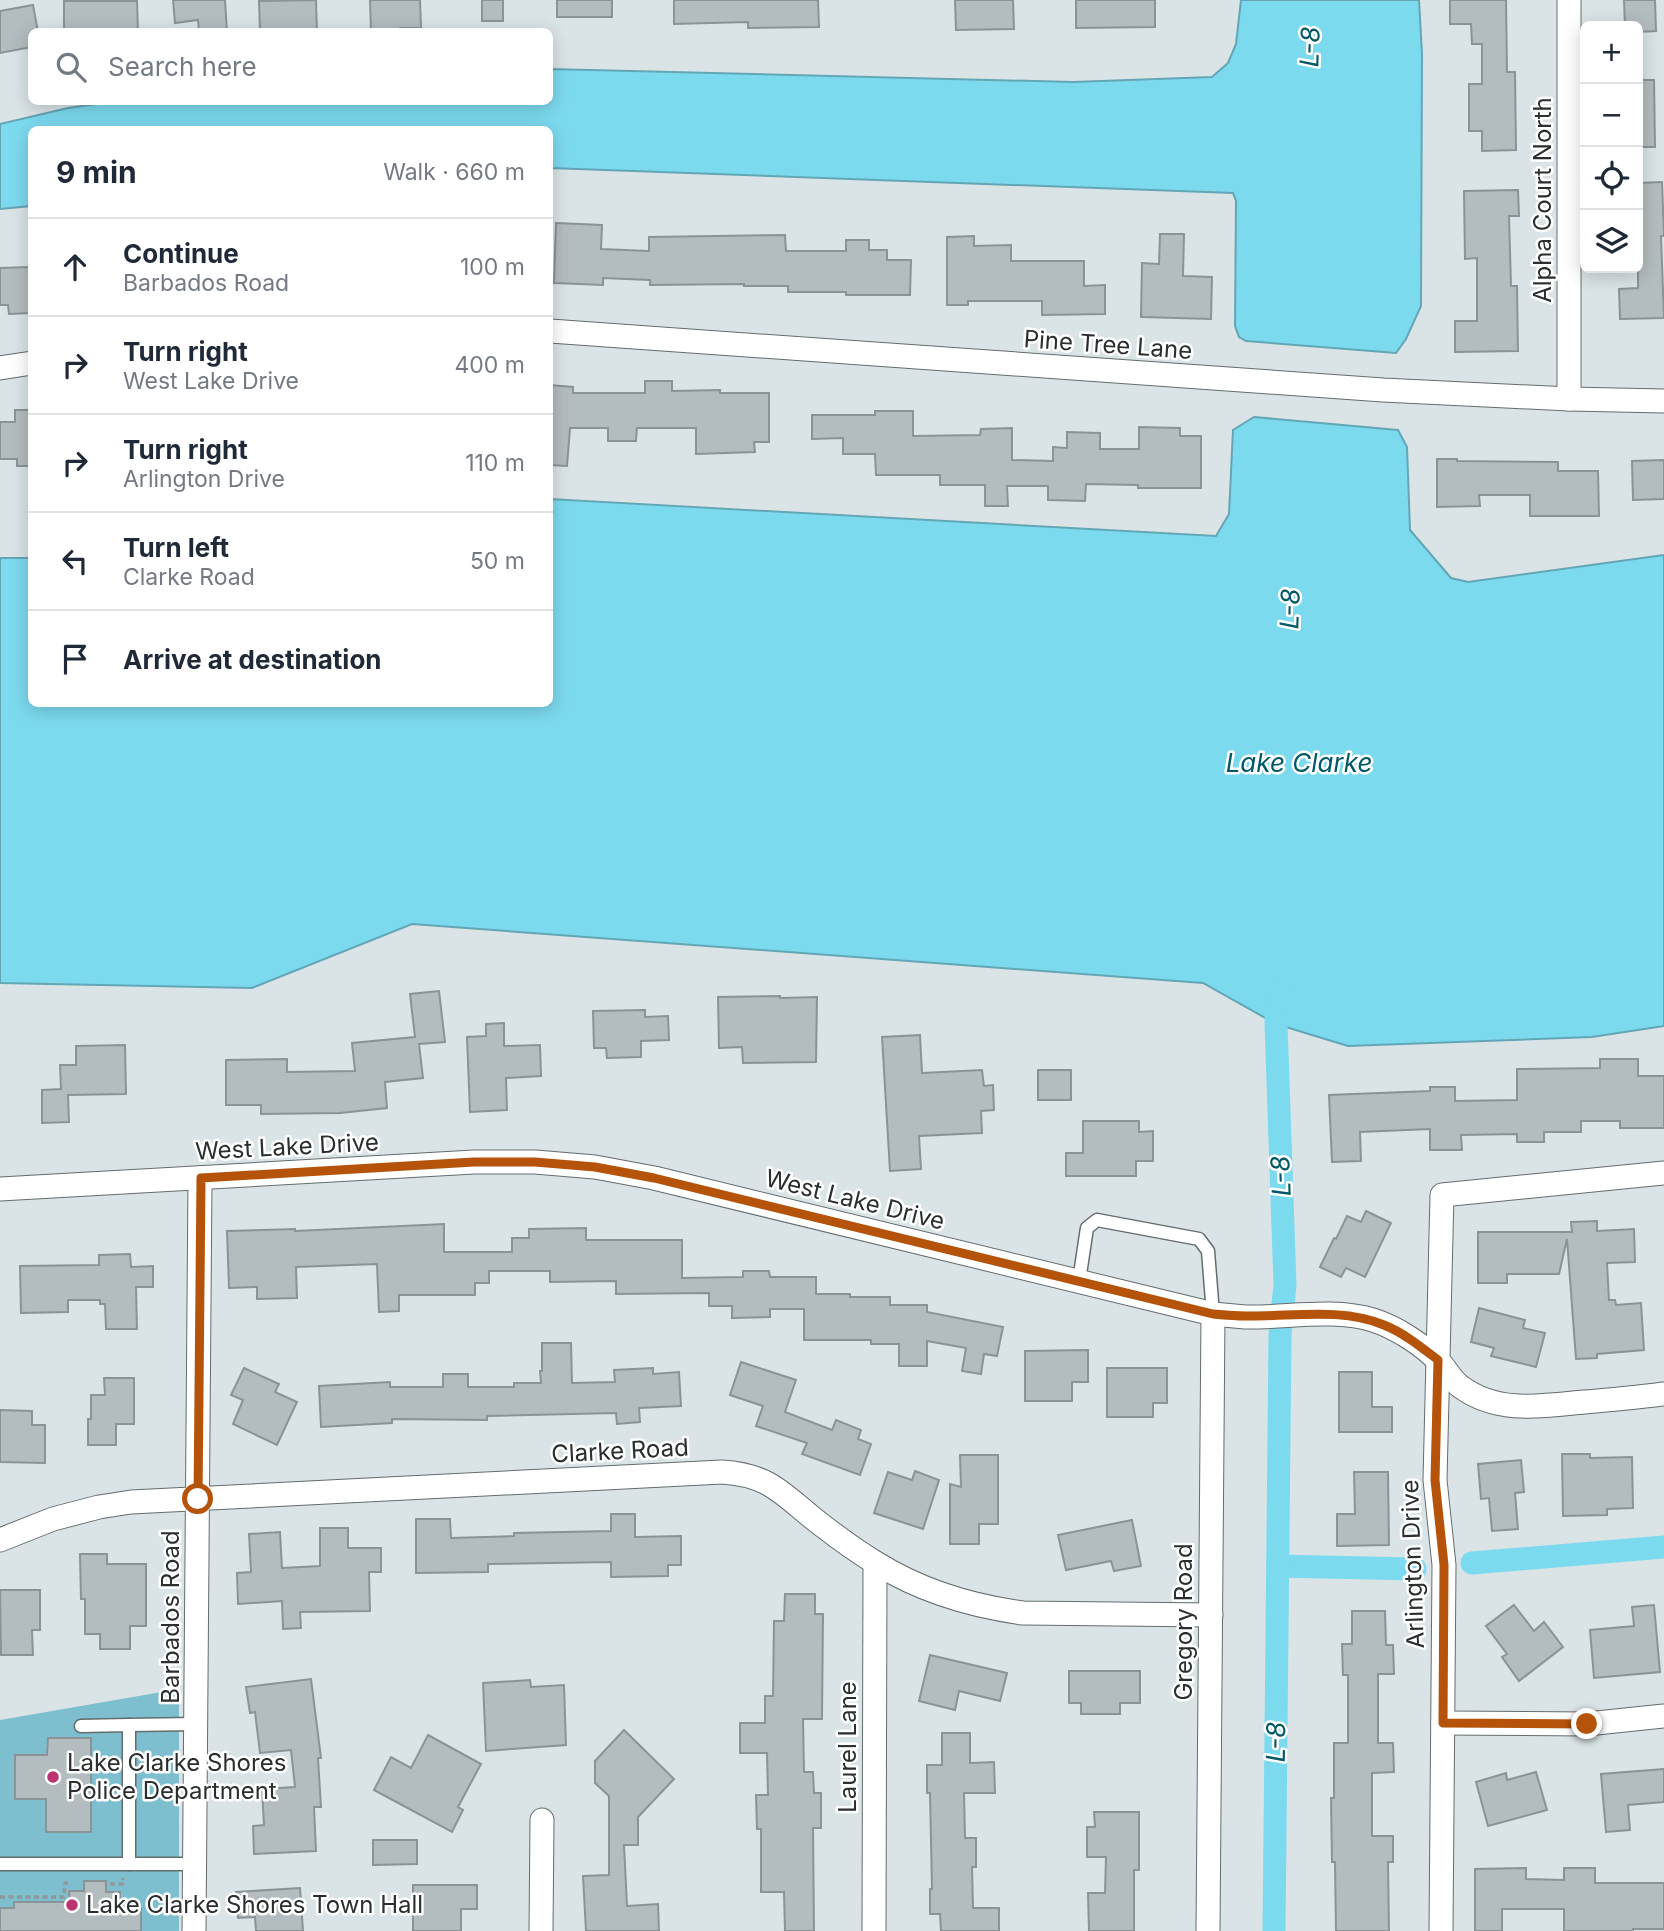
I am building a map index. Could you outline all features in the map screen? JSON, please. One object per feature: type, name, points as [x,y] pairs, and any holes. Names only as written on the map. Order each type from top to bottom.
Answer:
[{"type":"street","name":"Alpha Court North","points":[[1569,0],[1569,399]]},
{"type":"street","name":"Pine Tree Lane","points":[[553,331],[1383,390],[1664,401]]},
{"type":"street","points":[[0,368],[28,364]]},
{"type":"street","name":"West Lake Drive","points":[[0,1189],[474,1162],[535,1162],[595,1167],[654,1178],[1213,1314],[1246,1317],[1317,1314],[1356,1317],[1385,1325],[1412,1340],[1438,1360],[1458,1385],[1472,1393],[1486,1400],[1516,1407],[1531,1408],[1664,1394]]},
{"type":"street","name":"Arlington Drive","points":[[1441,1931],[1444,1565],[1435,1480],[1442,1195],[1664,1173]]},
{"type":"street","name":"Barbados Road","points":[[194,1931],[201,1178]]},
{"type":"street","name":"Gregory Road","points":[[1208,1931],[1213,1314]]},
{"type":"street","name":"Clarke Road","points":[[0,1540],[53,1519],[131,1502],[722,1472],[737,1473],[767,1482],[874,1563],[947,1597],[992,1609],[1023,1613],[1211,1615]]},
{"type":"street","name":"Laurel Lane","points":[[874,1563],[874,1931]]},
{"type":"street","points":[[1443,1723],[1587,1724],[1664,1716]]},
{"type":"street","points":[[541,1931],[542,1820]]},
{"type":"lane","points":[[1079,1281],[1087,1228],[1097,1220],[1199,1239],[1208,1251],[1213,1314]]},
{"type":"lane","points":[[81,1726],[196,1724]]},
{"type":"lane","points":[[129,1725],[130,1864]]},
{"type":"lane","points":[[0,1864],[195,1864]]},
{"type":"path","points":[[0,1897],[64,1897],[65,1883],[79,1883],[79,1864]]},
{"type":"path","points":[[110,1884],[123,1884]]},
{"type":"shaded area","points":[[179,1689],[179,1931],[0,1931],[0,1720]]},
{"type":"water","points":[[1241,0],[1419,0],[1422,54],[1421,306],[1406,339],[1396,353],[1246,341],[1239,337],[1235,326],[1236,201],[1233,193],[553,168],[553,126],[28,126],[28,206],[0,209],[0,124],[89,105],[553,105],[553,69],[1073,82],[1212,77],[1228,63],[1236,44]]},
{"type":"water","name":"Lake Clarke","points":[[1254,417],[1398,430],[1407,447],[1410,530],[1451,578],[1468,582],[1664,555],[1664,1026],[1592,1037],[1348,1046],[1276,1024],[1203,983],[412,924],[252,988],[0,983],[0,558],[28,558],[28,707],[553,707],[553,499],[1216,536],[1229,514],[1233,430]]},
{"type":"building","points":[[173,0],[225,0],[227,28],[199,28],[198,20],[175,23]]},
{"type":"building","points":[[316,0],[317,28],[260,28],[259,1]]},
{"type":"building","points":[[370,0],[420,0],[421,28],[371,28]]},
{"type":"building","points":[[482,0],[503,0],[503,21],[482,21]]},
{"type":"building","points":[[557,0],[612,0],[612,17],[557,17]]},
{"type":"building","points":[[674,0],[818,0],[819,27],[748,28],[748,22],[674,24]]},
{"type":"building","points":[[955,0],[1013,0],[1014,29],[956,30]]},
{"type":"building","points":[[1076,0],[1155,0],[1155,27],[1076,28]]},
{"type":"building","points":[[1450,0],[1506,0],[1507,72],[1515,72],[1516,150],[1482,151],[1482,131],[1469,131],[1469,84],[1482,84],[1482,44],[1472,44],[1471,24],[1450,24]]},
{"type":"building","points":[[1624,0],[1655,0],[1656,31],[1643,32],[1643,21],[1625,21]]},
{"type":"building","points":[[64,1],[137,1],[138,28],[64,28]]},
{"type":"building","points":[[33,5],[37,28],[28,28],[28,48],[0,53],[0,11]]},
{"type":"building","points":[[1643,80],[1654,80],[1655,147],[1643,147]]},
{"type":"building","points":[[1662,182],[1664,318],[1620,319],[1619,289],[1638,288],[1638,273],[1643,273],[1643,183]]},
{"type":"building","points":[[1518,190],[1519,216],[1509,216],[1511,286],[1517,286],[1518,351],[1455,352],[1455,321],[1477,321],[1477,258],[1465,259],[1464,191]]},
{"type":"building","points":[[556,223],[602,225],[601,249],[649,251],[649,237],[785,235],[786,251],[846,251],[846,240],[869,240],[869,250],[887,250],[887,260],[911,260],[910,295],[788,292],[788,286],[744,284],[650,285],[650,280],[603,278],[603,285],[554,283]]},
{"type":"building","points":[[1160,234],[1184,234],[1183,276],[1212,277],[1211,319],[1141,317],[1142,263],[1159,264]]},
{"type":"building","points":[[974,236],[974,246],[1011,245],[1011,261],[1084,261],[1084,286],[1105,285],[1105,314],[1042,315],[1042,301],[968,301],[968,305],[947,305],[947,237]]},
{"type":"building","points":[[28,267],[28,313],[9,314],[8,305],[0,305],[0,268]]},
{"type":"building","points":[[645,381],[672,381],[672,391],[769,393],[769,442],[754,442],[755,452],[696,454],[696,428],[637,428],[636,441],[608,441],[608,428],[570,428],[567,466],[553,465],[553,385],[573,387],[573,393],[645,393]]},
{"type":"building","points":[[15,410],[28,410],[28,466],[17,466],[17,459],[0,459],[0,422],[15,422]]},
{"type":"building","points":[[875,411],[913,411],[913,436],[980,435],[981,429],[1012,428],[1012,460],[1053,461],[1053,447],[1067,448],[1067,432],[1100,433],[1100,449],[1139,449],[1139,427],[1180,428],[1180,436],[1201,436],[1201,488],[1138,488],[1138,485],[1086,484],[1085,501],[1048,500],[1048,486],[1007,486],[1008,506],[985,506],[985,485],[940,485],[940,475],[876,475],[875,454],[843,454],[843,438],[812,439],[812,415],[875,415]]},
{"type":"building","points":[[1437,459],[1558,462],[1558,471],[1598,471],[1599,516],[1530,516],[1530,495],[1479,495],[1480,506],[1437,507]]},
{"type":"building","points":[[1664,460],[1664,499],[1633,500],[1632,461]]},
{"type":"building","points":[[439,991],[445,1042],[419,1044],[423,1078],[385,1082],[387,1108],[340,1113],[261,1114],[261,1105],[226,1105],[226,1060],[287,1059],[287,1072],[355,1071],[352,1043],[415,1037],[410,994]]},
{"type":"building","points":[[718,997],[817,997],[816,1062],[743,1063],[742,1047],[719,1048]]},
{"type":"building","points":[[645,1010],[645,1017],[668,1016],[669,1040],[641,1041],[641,1057],[607,1058],[606,1048],[594,1048],[593,1011]]},
{"type":"building","points":[[504,1023],[504,1046],[540,1045],[541,1076],[506,1078],[507,1110],[470,1112],[467,1037],[486,1036],[486,1024]]},
{"type":"building","points":[[920,1035],[922,1073],[982,1070],[984,1086],[993,1085],[994,1110],[981,1111],[982,1133],[919,1136],[921,1169],[890,1171],[882,1037]]},
{"type":"building","points":[[125,1045],[126,1094],[68,1095],[69,1122],[42,1123],[42,1090],[61,1089],[60,1065],[76,1065],[76,1046]]},
{"type":"building","points":[[1600,1059],[1638,1059],[1638,1076],[1664,1076],[1664,1128],[1620,1128],[1620,1121],[1581,1121],[1581,1132],[1544,1132],[1544,1142],[1517,1142],[1517,1134],[1461,1135],[1462,1150],[1430,1150],[1430,1129],[1360,1132],[1361,1161],[1332,1162],[1329,1095],[1430,1091],[1430,1087],[1455,1087],[1455,1101],[1517,1100],[1517,1069],[1600,1068]]},
{"type":"building","points":[[1038,1070],[1071,1070],[1071,1100],[1038,1100]]},
{"type":"building","points":[[1083,1121],[1139,1121],[1139,1132],[1153,1131],[1153,1161],[1136,1161],[1136,1176],[1066,1176],[1066,1153],[1083,1153]]},
{"type":"building","points":[[1366,1211],[1391,1223],[1365,1277],[1346,1268],[1341,1277],[1320,1267],[1347,1216],[1361,1222]]},
{"type":"building","points":[[1597,1221],[1597,1231],[1634,1229],[1635,1262],[1607,1263],[1609,1300],[1615,1300],[1616,1305],[1641,1303],[1644,1350],[1597,1354],[1597,1358],[1576,1359],[1567,1239],[1559,1274],[1507,1274],[1507,1283],[1478,1283],[1478,1232],[1572,1232],[1571,1222]]},
{"type":"building","points":[[444,1224],[444,1252],[512,1252],[512,1238],[529,1238],[529,1229],[586,1228],[586,1240],[682,1240],[682,1278],[743,1277],[743,1271],[769,1271],[770,1277],[816,1277],[816,1294],[890,1297],[890,1305],[927,1305],[927,1312],[1003,1327],[997,1356],[984,1354],[981,1374],[962,1371],[966,1348],[927,1341],[927,1366],[899,1366],[899,1344],[871,1344],[871,1340],[804,1340],[804,1309],[770,1309],[770,1317],[732,1318],[732,1306],[709,1306],[709,1293],[616,1294],[616,1281],[550,1282],[550,1271],[489,1271],[489,1283],[475,1283],[475,1295],[399,1295],[399,1311],[379,1312],[377,1264],[296,1267],[297,1298],[257,1299],[257,1287],[229,1288],[227,1231],[295,1231]]},
{"type":"building","points":[[130,1254],[131,1267],[153,1266],[153,1287],[136,1287],[137,1329],[106,1329],[105,1304],[100,1304],[100,1300],[68,1300],[68,1312],[21,1313],[20,1266],[99,1265],[99,1255]]},
{"type":"building","points":[[1479,1308],[1525,1320],[1523,1328],[1545,1333],[1536,1367],[1491,1356],[1494,1348],[1471,1342]]},
{"type":"building","points":[[542,1343],[571,1343],[572,1383],[615,1382],[614,1370],[653,1368],[653,1374],[679,1372],[681,1406],[639,1408],[640,1422],[617,1424],[616,1413],[487,1416],[487,1420],[392,1419],[392,1423],[321,1427],[319,1386],[390,1382],[390,1387],[443,1387],[443,1374],[468,1374],[468,1387],[514,1387],[514,1383],[541,1383]]},
{"type":"building","points":[[1088,1350],[1088,1382],[1072,1382],[1072,1401],[1025,1401],[1025,1351]]},
{"type":"building","points":[[741,1362],[796,1380],[785,1412],[832,1430],[836,1420],[861,1430],[858,1439],[871,1444],[860,1475],[802,1454],[807,1443],[756,1426],[763,1406],[730,1395]]},
{"type":"building","points":[[244,1368],[279,1384],[275,1392],[297,1402],[277,1445],[233,1424],[243,1400],[231,1395]]},
{"type":"building","points":[[1107,1368],[1167,1368],[1167,1403],[1153,1403],[1153,1417],[1107,1417]]},
{"type":"building","points":[[1339,1372],[1372,1372],[1372,1407],[1392,1407],[1392,1432],[1339,1432]]},
{"type":"building","points":[[104,1378],[134,1378],[134,1424],[116,1424],[116,1445],[88,1445],[91,1395],[105,1395]]},
{"type":"building","points":[[0,1410],[32,1411],[32,1425],[45,1425],[45,1463],[0,1462]]},
{"type":"building","points":[[1562,1454],[1590,1454],[1590,1458],[1632,1457],[1633,1508],[1607,1509],[1607,1515],[1563,1516]]},
{"type":"building","points":[[960,1455],[998,1455],[998,1524],[979,1524],[979,1544],[950,1544],[950,1484],[961,1487]]},
{"type":"building","points":[[1521,1460],[1524,1492],[1515,1493],[1518,1529],[1492,1531],[1489,1498],[1481,1499],[1478,1464]]},
{"type":"building","points":[[915,1471],[939,1480],[923,1529],[874,1513],[888,1472],[912,1480]]},
{"type":"building","points":[[1354,1472],[1388,1472],[1389,1545],[1337,1546],[1337,1514],[1355,1514]]},
{"type":"building","points":[[611,1514],[635,1514],[635,1537],[681,1536],[681,1565],[668,1565],[668,1576],[611,1577],[611,1562],[488,1564],[488,1572],[416,1573],[416,1519],[450,1519],[451,1538],[514,1536],[514,1533],[611,1531]]},
{"type":"building","points":[[1132,1520],[1141,1566],[1114,1571],[1111,1561],[1066,1570],[1058,1535]]},
{"type":"building","points":[[320,1528],[348,1528],[348,1548],[381,1548],[381,1572],[369,1572],[370,1611],[300,1612],[301,1628],[283,1629],[282,1601],[238,1604],[237,1573],[251,1572],[249,1534],[280,1532],[282,1568],[320,1566]]},
{"type":"building","points":[[80,1554],[107,1554],[107,1564],[146,1564],[146,1626],[130,1626],[130,1649],[100,1649],[100,1634],[85,1634],[85,1599],[81,1599]]},
{"type":"building","points":[[0,1590],[40,1590],[40,1630],[32,1630],[33,1655],[1,1655]]},
{"type":"building","points":[[785,1594],[815,1594],[815,1614],[823,1614],[822,1719],[803,1719],[804,1772],[813,1772],[814,1793],[821,1793],[821,1828],[813,1828],[814,1931],[785,1931],[784,1892],[761,1892],[761,1829],[757,1829],[756,1795],[768,1795],[767,1753],[740,1753],[740,1723],[765,1723],[765,1696],[773,1696],[774,1621],[784,1621]]},
{"type":"building","points":[[1514,1605],[1534,1631],[1544,1622],[1563,1647],[1519,1681],[1502,1657],[1507,1654],[1486,1626]]},
{"type":"building","points":[[1654,1605],[1660,1672],[1594,1678],[1590,1630],[1634,1626],[1632,1607]]},
{"type":"building","points":[[1352,1611],[1385,1611],[1386,1645],[1393,1645],[1394,1674],[1378,1674],[1378,1743],[1393,1743],[1394,1772],[1372,1773],[1372,1836],[1393,1836],[1393,1862],[1388,1862],[1389,1931],[1336,1931],[1331,1798],[1334,1798],[1334,1743],[1348,1743],[1348,1675],[1343,1675],[1342,1644],[1352,1644]]},
{"type":"building","points":[[930,1655],[1007,1673],[1000,1701],[959,1691],[955,1710],[919,1701]]},
{"type":"building","points":[[1069,1671],[1140,1671],[1140,1703],[1120,1703],[1120,1714],[1081,1714],[1081,1703],[1069,1703]]},
{"type":"building","points":[[311,1679],[321,1758],[318,1758],[321,1807],[314,1807],[316,1851],[254,1854],[253,1826],[264,1825],[262,1789],[295,1787],[291,1750],[260,1753],[255,1712],[250,1713],[246,1687]]},
{"type":"building","points":[[530,1680],[531,1687],[564,1685],[566,1745],[486,1751],[483,1683]]},
{"type":"building","points":[[624,1730],[674,1779],[638,1817],[638,1845],[624,1845],[627,1906],[658,1904],[659,1931],[586,1931],[583,1876],[609,1875],[609,1796],[595,1783],[595,1761]]},
{"type":"building","points":[[942,1733],[970,1733],[970,1763],[994,1762],[995,1793],[964,1793],[965,1838],[976,1838],[976,1867],[972,1867],[973,1908],[999,1908],[999,1931],[941,1931],[940,1914],[930,1914],[932,1889],[927,1765],[942,1765]]},
{"type":"building","points":[[428,1735],[481,1764],[458,1807],[463,1810],[452,1832],[374,1790],[391,1757],[411,1768]]},
{"type":"building","name":"Lake Clarke Shores Police Department","points":[[48,1738],[91,1738],[91,1832],[46,1832],[46,1799],[15,1799],[15,1755],[47,1755]]},
{"type":"building","points":[[1664,1769],[1664,1802],[1628,1805],[1630,1830],[1606,1832],[1601,1774]]},
{"type":"building","points":[[1536,1772],[1547,1810],[1488,1826],[1476,1782],[1506,1773],[1507,1780]]},
{"type":"building","points":[[1094,1812],[1139,1812],[1139,1870],[1134,1870],[1134,1931],[1089,1931],[1088,1893],[1105,1893],[1106,1857],[1087,1857],[1087,1827],[1095,1827]]},
{"type":"building","points":[[373,1840],[417,1840],[417,1864],[373,1865]]},
{"type":"building","points":[[1526,1868],[1526,1879],[1564,1880],[1564,1868],[1595,1868],[1595,1883],[1664,1883],[1664,1929],[1564,1931],[1564,1909],[1502,1909],[1502,1931],[1475,1931],[1475,1869]]},
{"type":"building","name":"Lake Clarke Shores Town Hall","points":[[84,1881],[106,1881],[106,1892],[120,1892],[120,1901],[130,1901],[130,1908],[141,1908],[141,1931],[0,1931],[0,1908],[14,1908],[14,1902],[70,1902],[69,1891],[84,1891]]},
{"type":"building","points":[[413,1885],[477,1885],[477,1909],[461,1909],[461,1931],[413,1931]]},
{"type":"building","points":[[300,1888],[303,1931],[256,1931],[255,1917],[238,1918],[236,1892]]},
{"type":"waterway","name":"L-8","points":[[1274,1931],[1280,1335],[1285,1285],[1277,993]]},
{"type":"waterway","points":[[1472,1563],[1664,1547]]},
{"type":"waterway","points":[[1278,1566],[1415,1569]]},
{"type":"place","name":"Lake Clarke Shores Police Department","points":[[53,1777]]},
{"type":"place","name":"Lake Clarke Shores Town Hall","points":[[72,1905]]},
{"type":"route","points":[[198,1499],[201,1178],[474,1162],[535,1162],[595,1167],[654,1178],[1213,1314],[1246,1317],[1317,1314],[1356,1317],[1371,1320],[1399,1332],[1438,1360],[1435,1480],[1444,1565],[1443,1723],[1587,1724]]}]
